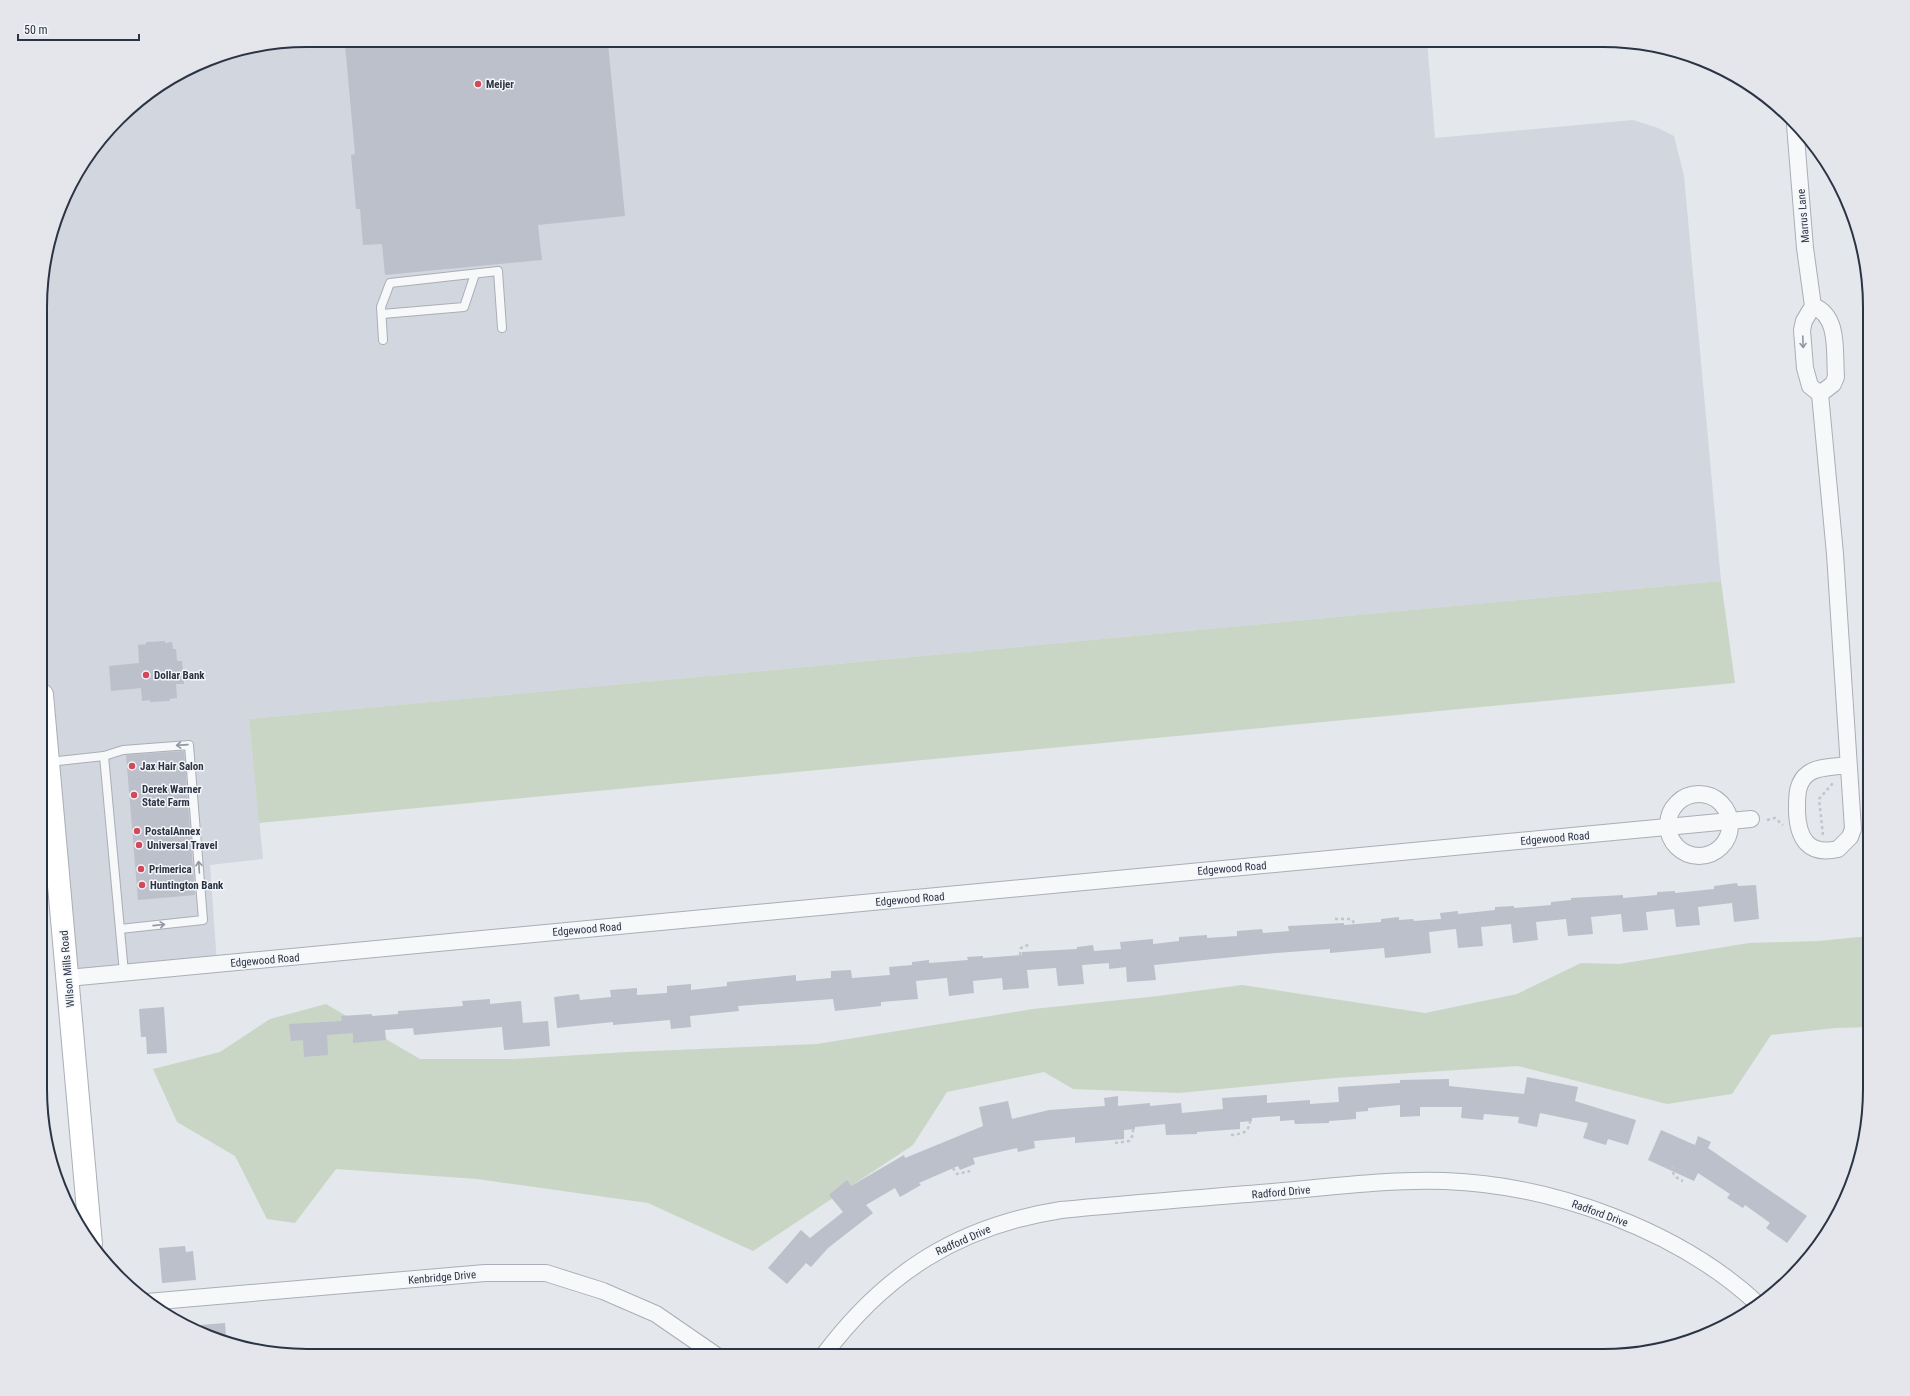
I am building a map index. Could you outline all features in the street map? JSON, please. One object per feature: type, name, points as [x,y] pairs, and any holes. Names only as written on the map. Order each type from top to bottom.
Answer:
[{"type":"main road","name":"Wilson Mills Road","points":[[47,751],[90,1231]]},
{"type":"street","name":"Marrus Lane","points":[[1796,133],[1805,248],[1813,306]]},
{"type":"street","points":[[1820,394],[1833,384],[1836,377],[1833,326],[1825,314],[1813,306],[1804,321],[1802,343],[1804,368],[1810,386],[1820,394],[1835,554],[1853,829],[1850,837],[1838,849],[1818,850],[1807,844],[1800,835],[1798,826],[1797,794],[1801,781],[1810,772],[1822,768],[1848,765]]},
{"type":"street","points":[[1698,794],[1708,795],[1717,800],[1727,811],[1730,821],[1730,831],[1724,844],[1712,853],[1702,856],[1693,856],[1680,850],[1670,838],[1668,827],[1670,813],[1675,805],[1688,796],[1698,794]]},
{"type":"street","name":"Edgewood Road","points":[[68,978],[1751,819]]},
{"type":"street","name":"Radford Drive","points":[[829,1349],[867,1303],[900,1275],[945,1247],[1010,1220],[1068,1210],[1398,1182],[1464,1182],[1513,1188],[1574,1203],[1609,1215],[1659,1237],[1698,1259],[1723,1276],[1753,1300]]},
{"type":"street","name":"Kenbridge Drive","points":[[158,1301],[485,1273],[546,1273],[603,1291],[656,1314],[707,1349]]},
{"type":"lane","points":[[383,340],[381,307],[390,283],[498,271],[502,328]]},
{"type":"lane","points":[[382,314],[464,307],[474,274]]},
{"type":"lane","points":[[48,762],[104,756],[123,750],[189,744],[203,920],[120,929]]},
{"type":"lane","points":[[104,756],[124,973]]},
{"type":"path","points":[[1823,841],[1819,799],[1834,782]]},
{"type":"path","points":[[1335,919],[1351,919],[1355,924]]},
{"type":"path","points":[[1020,955],[1021,948],[1030,944]]},
{"type":"path","points":[[1231,1135],[1240,1134],[1246,1131],[1250,1126],[1250,1121]]},
{"type":"path","points":[[1115,1143],[1129,1140],[1133,1129]]},
{"type":"path","points":[[1673,1166],[1672,1171],[1674,1176],[1683,1181]]},
{"type":"path","points":[[953,1168],[957,1174],[970,1171]]},
{"type":"shaded area","points":[[307,47],[1427,47],[1435,138],[1633,120],[1658,128],[1674,136],[1684,176],[1721,581],[249,719],[263,859],[210,865],[217,964],[68,978],[47,745],[47,307],[49,273],[56,240],[67,208],[82,177],[101,149],[123,123],[149,101],[177,82],[192,74],[224,61],[257,52],[273,49]]},
{"type":"green space","points":[[1721,581],[1735,683],[259,823],[249,719]]},
{"type":"green space","points":[[1863,937],[1863,1027],[1836,1028],[1771,1035],[1732,1094],[1667,1104],[1518,1066],[1335,1078],[1179,1093],[1073,1089],[1044,1072],[947,1092],[913,1145],[753,1251],[648,1203],[477,1179],[336,1169],[295,1223],[267,1219],[235,1156],[177,1122],[153,1069],[220,1052],[270,1019],[326,1004],[420,1059],[514,1059],[628,1052],[817,1044],[1033,1009],[1158,996],[1242,985],[1425,1013],[1517,994],[1581,963],[1619,964],[1749,943],[1819,941]]},
{"type":"building","points":[[345,47],[608,47],[625,216],[538,225],[542,260],[385,275],[382,244],[363,245],[360,209],[356,209],[351,155],[355,154]]},
{"type":"building","name":"Dollar Bank","points":[[165,641],[165,643],[172,642],[173,649],[176,649],[177,661],[182,661],[184,684],[176,684],[177,698],[169,699],[170,701],[150,702],[150,700],[142,701],[141,688],[111,691],[109,666],[139,663],[138,645],[146,644],[146,642]]},
{"type":"building","points":[[184,751],[195,895],[138,900],[126,755]]},
{"type":"building","points":[[1737,883],[1738,886],[1756,885],[1759,919],[1734,922],[1732,903],[1698,907],[1700,925],[1676,927],[1674,909],[1646,912],[1648,930],[1623,932],[1621,914],[1591,917],[1593,934],[1568,936],[1566,919],[1536,922],[1538,940],[1513,943],[1511,924],[1481,927],[1483,946],[1458,948],[1456,929],[1429,932],[1431,953],[1385,958],[1384,948],[1330,953],[1330,949],[1264,954],[1154,965],[1156,980],[1127,982],[1126,967],[1109,969],[1109,963],[1082,965],[1084,984],[1058,986],[1056,968],[1027,970],[1029,988],[1003,990],[1002,978],[973,981],[974,993],[949,996],[947,978],[916,981],[918,999],[881,1002],[881,1006],[835,1011],[833,999],[738,1006],[739,1011],[690,1016],[691,1027],[671,1029],[670,1020],[613,1025],[613,1022],[557,1028],[554,997],[579,994],[580,1000],[611,997],[610,990],[637,988],[637,995],[667,993],[667,986],[691,984],[691,990],[727,986],[727,982],[796,975],[796,981],[831,978],[831,971],[851,970],[852,978],[890,975],[889,967],[912,965],[912,962],[929,960],[929,963],[968,960],[967,957],[983,956],[983,958],[1022,955],[1022,952],[1077,949],[1077,947],[1093,945],[1094,951],[1121,949],[1120,942],[1153,939],[1153,944],[1179,941],[1179,937],[1207,935],[1207,938],[1237,936],[1237,931],[1262,929],[1263,933],[1289,931],[1288,926],[1344,923],[1344,925],[1381,922],[1381,919],[1399,917],[1399,920],[1413,919],[1414,921],[1441,919],[1440,913],[1458,911],[1458,914],[1495,910],[1495,907],[1514,906],[1514,908],[1551,905],[1551,902],[1571,900],[1571,898],[1623,895],[1623,898],[1657,895],[1657,892],[1675,891],[1675,893],[1714,889],[1714,886]]},
{"type":"building","points":[[490,999],[490,1004],[521,1001],[523,1023],[548,1021],[550,1046],[504,1050],[502,1027],[414,1035],[413,1028],[385,1030],[386,1040],[353,1043],[353,1033],[327,1035],[328,1055],[304,1057],[303,1040],[291,1041],[289,1024],[342,1021],[341,1016],[398,1014],[398,1011],[463,1006],[462,1001]]},
{"type":"building","points":[[164,1007],[167,1053],[147,1054],[146,1037],[141,1037],[139,1009]]},
{"type":"building","points":[[1527,1077],[1578,1087],[1575,1101],[1636,1120],[1628,1145],[1608,1139],[1606,1145],[1583,1138],[1588,1123],[1540,1113],[1537,1127],[1518,1123],[1519,1117],[1484,1114],[1483,1120],[1461,1118],[1462,1107],[1420,1107],[1420,1116],[1400,1117],[1400,1105],[1368,1108],[1368,1111],[1356,1112],[1356,1119],[1329,1121],[1329,1123],[1295,1124],[1294,1120],[1280,1121],[1280,1116],[1252,1118],[1252,1121],[1240,1122],[1240,1129],[1197,1132],[1197,1134],[1166,1135],[1165,1124],[1135,1127],[1135,1129],[1124,1130],[1124,1139],[1075,1143],[1075,1137],[1034,1141],[1035,1148],[1018,1152],[1017,1148],[973,1158],[975,1164],[960,1170],[958,1166],[919,1183],[921,1185],[900,1197],[895,1188],[866,1205],[873,1213],[828,1248],[811,1267],[806,1263],[787,1284],[768,1268],[801,1230],[810,1238],[843,1212],[829,1195],[847,1180],[851,1186],[904,1155],[905,1158],[983,1126],[979,1107],[1008,1101],[1012,1119],[1049,1110],[1105,1106],[1104,1098],[1118,1096],[1118,1106],[1150,1103],[1150,1106],[1181,1103],[1182,1113],[1223,1109],[1222,1098],[1267,1095],[1267,1103],[1310,1100],[1310,1104],[1339,1102],[1338,1087],[1400,1083],[1400,1080],[1449,1079],[1449,1086],[1524,1094]]},
{"type":"building","points":[[1661,1130],[1695,1145],[1698,1136],[1711,1142],[1708,1148],[1807,1216],[1787,1243],[1766,1228],[1770,1223],[1745,1205],[1743,1208],[1727,1198],[1730,1194],[1698,1173],[1694,1181],[1648,1160]]},
{"type":"building","points":[[185,1246],[186,1252],[193,1251],[196,1280],[162,1283],[159,1248]]},
{"type":"building","points":[[225,1323],[226,1336],[208,1329],[199,1325]]},
{"type":"place","name":"Meijer","points":[[478,84]]},
{"type":"place","name":"Dollar Bank","points":[[146,675]]},
{"type":"place","name":"Jax Hair Salon","points":[[132,766]]},
{"type":"place","name":"Derek Warner State Farm","points":[[134,795]]},
{"type":"place","name":"PostalAnnex","points":[[137,831]]},
{"type":"place","name":"Universal Travel","points":[[139,845]]},
{"type":"place","name":"Primerica","points":[[141,869]]},
{"type":"place","name":"Huntington Bank","points":[[142,885]]}]
